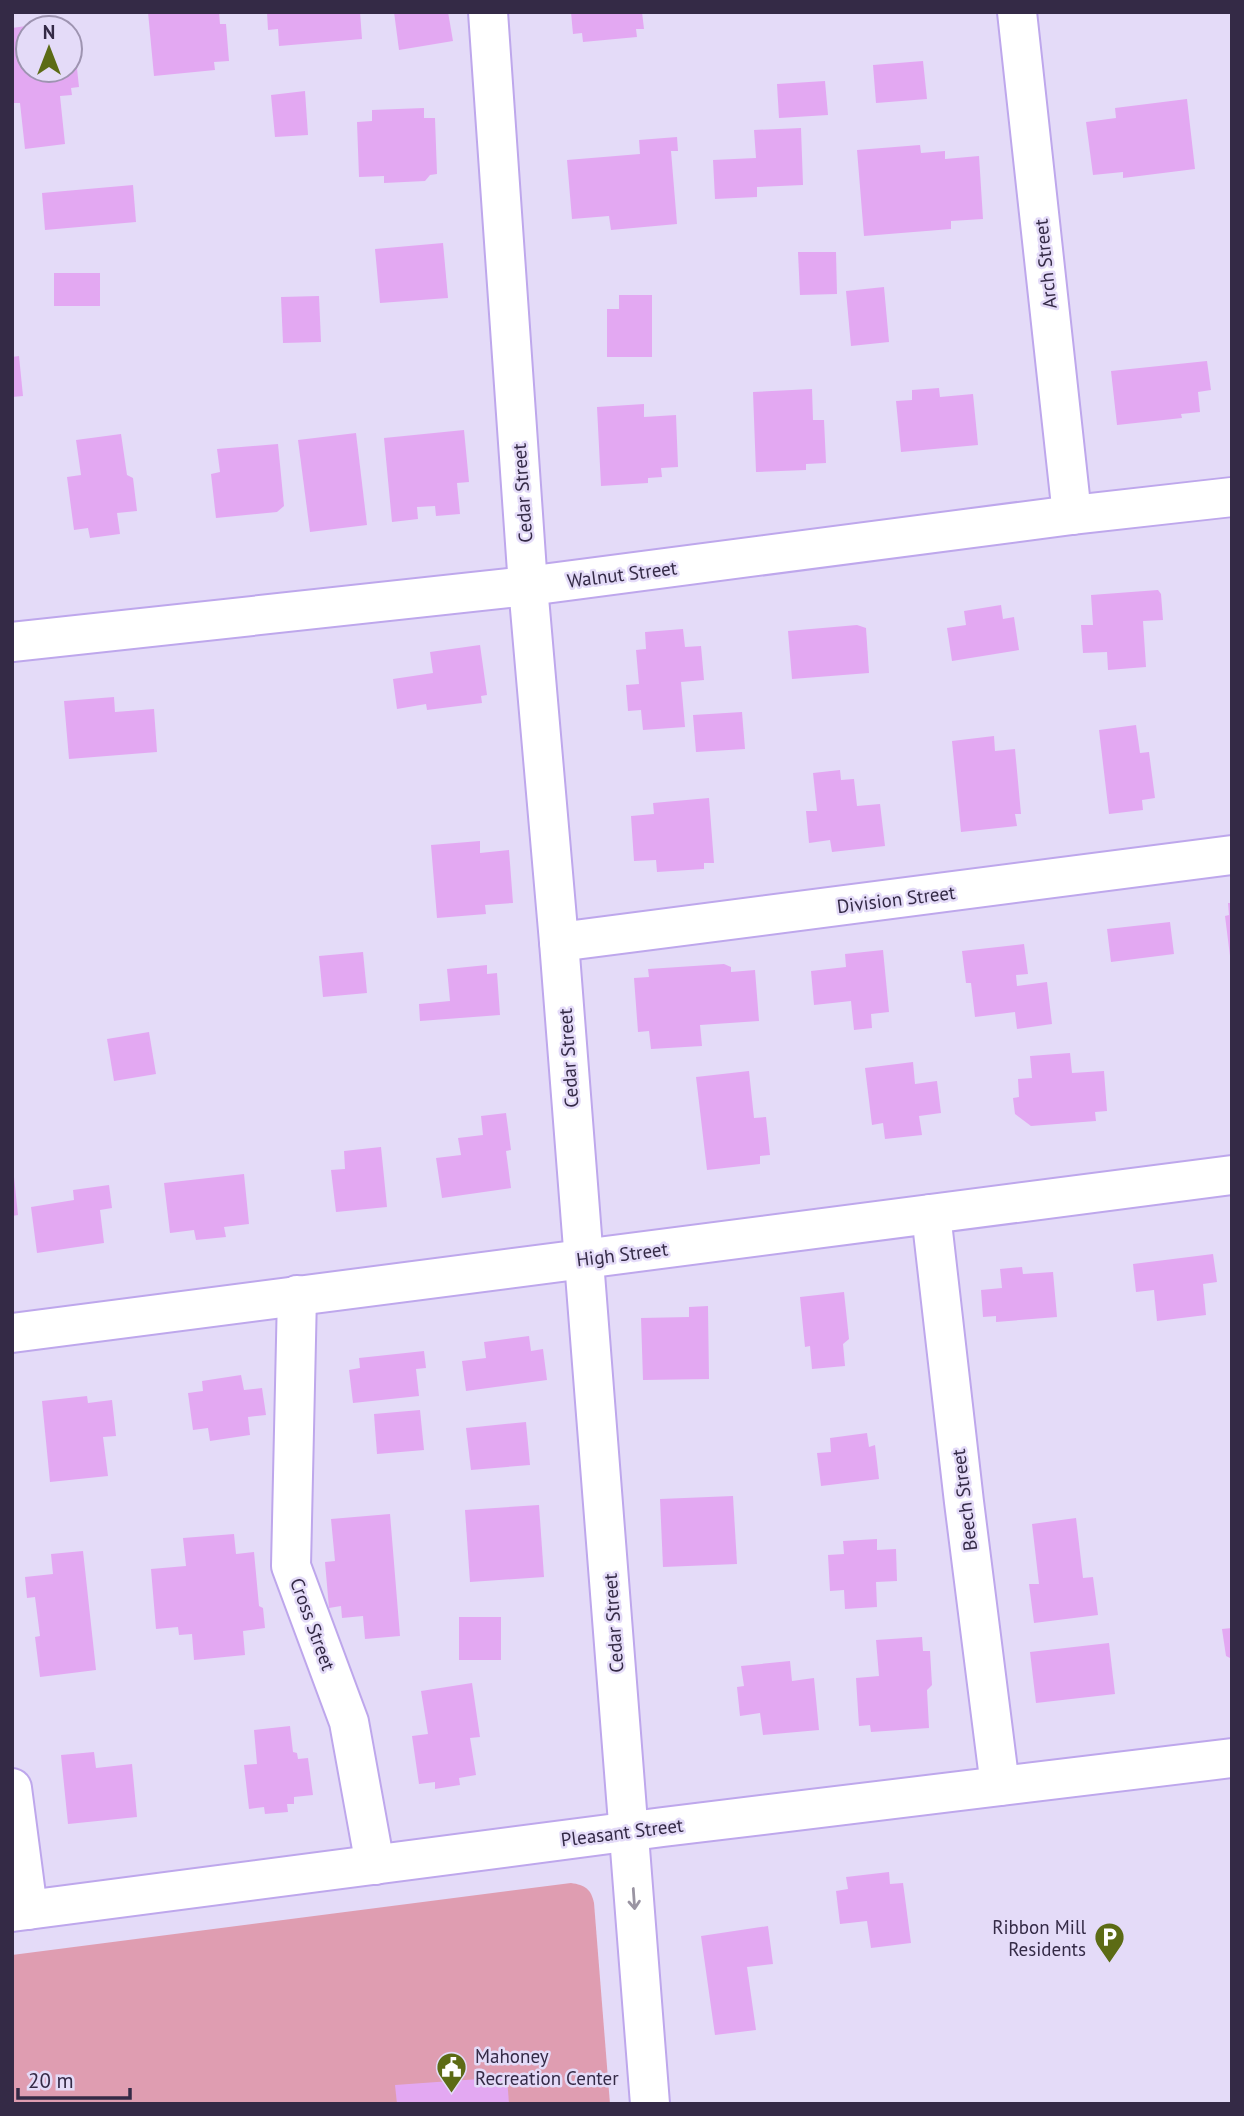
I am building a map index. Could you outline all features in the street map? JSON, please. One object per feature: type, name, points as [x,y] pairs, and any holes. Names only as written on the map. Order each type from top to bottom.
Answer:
[{"type":"street","name":"Cedar Street","points":[[488,12],[528,586],[559,942],[650,2104]]},
{"type":"street","name":"Arch Street","points":[[1017,12],[1072,515]]},
{"type":"street","name":"Walnut Street","points":[[12,642],[528,586],[1072,515],[1232,497]]},
{"type":"street","name":"Division Street","points":[[559,942],[1232,855]]},
{"type":"street","name":"High Street","points":[[12,1333],[1232,1175]]},
{"type":"street","name":"Beech Street","points":[[931,1213],[1000,1786]]},
{"type":"street","name":"Cross Street","points":[[297,1295],[291,1566],[349,1722],[374,1865]]},
{"type":"street","name":"Pleasant Street","points":[[20,1911],[629,1831],[1232,1758]]},
{"type":"street","points":[[12,1788],[20,1911]]},
{"type":"shaded area","points":[[571,1883],[587,1888],[594,1903],[610,2104],[12,2104],[12,1955]]},
{"type":"building","points":[[148,12],[219,12],[220,24],[226,24],[229,61],[214,62],[215,70],[154,76]]},
{"type":"building","points":[[267,12],[360,12],[362,39],[279,46],[278,29],[268,30]]},
{"type":"building","points":[[394,12],[448,12],[453,41],[399,50]]},
{"type":"building","points":[[571,12],[642,12],[644,29],[636,29],[637,37],[583,42],[582,33],[573,34]]},
{"type":"building","points":[[12,28],[14,84],[79,84],[79,87],[71,88],[72,95],[60,96],[65,144],[25,149],[20,103],[14,103]]},
{"type":"building","points":[[923,61],[927,99],[876,103],[873,65]]},
{"type":"building","points":[[825,81],[828,115],[779,118],[777,84]]},
{"type":"building","points":[[305,91],[308,135],[275,137],[271,95]]},
{"type":"building","points":[[1187,99],[1195,169],[1123,178],[1123,172],[1093,175],[1086,122],[1116,118],[1115,108]]},
{"type":"building","points":[[424,108],[424,118],[435,118],[437,174],[430,175],[425,181],[384,183],[384,176],[359,177],[357,122],[372,121],[372,110]]},
{"type":"building","points":[[801,128],[803,185],[757,187],[757,197],[715,199],[713,160],[756,158],[754,130]]},
{"type":"building","points":[[677,137],[678,151],[671,151],[677,224],[611,230],[609,216],[572,219],[567,160],[640,154],[639,140]]},
{"type":"building","points":[[920,145],[921,153],[945,151],[945,159],[979,156],[983,219],[951,221],[951,229],[864,236],[857,150]]},
{"type":"building","points":[[133,185],[136,222],[45,230],[42,193]]},
{"type":"building","points":[[443,243],[448,298],[380,303],[375,249]]},
{"type":"building","points":[[798,252],[836,252],[837,294],[800,295]]},
{"type":"building","points":[[54,273],[100,273],[100,306],[54,306]]},
{"type":"building","points":[[884,287],[889,342],[851,346],[846,291]]},
{"type":"building","points":[[619,295],[652,295],[652,357],[607,357],[607,309],[619,309]]},
{"type":"building","points":[[319,296],[321,342],[283,343],[281,297]]},
{"type":"building","points":[[19,356],[23,396],[12,397],[12,357]]},
{"type":"building","points":[[1207,361],[1211,390],[1198,392],[1200,412],[1181,414],[1182,418],[1117,425],[1111,371]]},
{"type":"building","points":[[939,388],[940,397],[973,394],[978,445],[901,452],[896,401],[912,400],[912,390]]},
{"type":"building","points":[[812,389],[813,420],[824,420],[826,463],[806,464],[806,470],[756,472],[753,392]]},
{"type":"building","points":[[644,404],[644,417],[676,415],[678,467],[661,468],[662,477],[648,478],[648,483],[601,486],[597,407]]},
{"type":"building","points":[[464,430],[469,482],[457,483],[460,514],[436,516],[435,506],[417,507],[418,519],[392,522],[384,438]]},
{"type":"building","points":[[356,433],[367,525],[310,532],[298,440]]},
{"type":"building","points":[[121,434],[127,475],[133,478],[137,511],[117,513],[120,534],[90,538],[88,528],[74,530],[67,477],[81,475],[76,440]]},
{"type":"building","points":[[278,444],[284,506],[277,512],[216,518],[211,474],[220,472],[217,449]]},
{"type":"building","points":[[1158,590],[1161,594],[1163,620],[1143,621],[1146,667],[1108,670],[1107,652],[1083,653],[1081,625],[1093,625],[1091,595]]},
{"type":"building","points":[[1001,605],[1003,619],[1014,617],[1019,650],[952,661],[947,628],[966,625],[964,611]]},
{"type":"building","points":[[857,625],[866,628],[869,673],[792,679],[788,631]]},
{"type":"building","points":[[683,629],[685,647],[701,646],[704,680],[681,682],[685,727],[643,730],[641,710],[628,711],[626,685],[639,684],[636,650],[646,649],[645,632]]},
{"type":"building","points":[[480,645],[487,695],[481,696],[482,703],[427,710],[426,704],[397,709],[393,679],[433,673],[430,652]]},
{"type":"building","points":[[114,697],[115,712],[154,709],[157,752],[69,759],[64,701]]},
{"type":"building","points":[[742,712],[745,749],[696,752],[693,715]]},
{"type":"building","points":[[1136,725],[1140,753],[1149,752],[1155,798],[1142,800],[1143,810],[1109,814],[1099,730]]},
{"type":"building","points":[[994,736],[995,751],[1015,749],[1021,814],[1015,814],[1017,826],[961,832],[952,741]]},
{"type":"building","points":[[840,770],[841,780],[854,779],[857,806],[880,804],[885,846],[832,852],[830,840],[809,843],[806,811],[817,811],[813,773]]},
{"type":"building","points":[[709,798],[714,863],[704,863],[704,869],[657,872],[656,860],[634,861],[631,816],[654,814],[653,803]]},
{"type":"building","points":[[480,841],[480,853],[509,850],[513,903],[485,905],[486,914],[437,918],[431,845]]},
{"type":"building","points":[[1228,903],[1232,903],[1230,956],[1225,916],[1229,915]]},
{"type":"building","points":[[1170,922],[1174,954],[1111,962],[1107,929]]},
{"type":"building","points":[[1024,944],[1028,974],[1016,975],[1017,986],[1047,982],[1052,1024],[1017,1029],[1015,1012],[975,1017],[971,983],[966,983],[962,951]]},
{"type":"building","points":[[883,950],[889,1012],[871,1014],[872,1028],[854,1030],[851,1001],[814,1005],[811,971],[846,967],[845,954]]},
{"type":"building","points":[[363,952],[367,993],[323,997],[319,956]]},
{"type":"building","points":[[724,964],[731,967],[731,972],[755,970],[759,1021],[700,1025],[702,1046],[651,1049],[649,1031],[638,1032],[634,978],[649,977],[648,969]]},
{"type":"building","points":[[487,965],[487,974],[497,973],[500,1015],[420,1021],[419,1004],[450,1001],[447,969]]},
{"type":"building","points":[[149,1032],[156,1074],[114,1081],[107,1039]]},
{"type":"building","points":[[1070,1053],[1072,1073],[1104,1071],[1107,1111],[1095,1112],[1096,1121],[1031,1126],[1015,1114],[1013,1098],[1019,1097],[1018,1079],[1032,1078],[1030,1056]]},
{"type":"building","points":[[913,1062],[915,1084],[937,1081],[941,1113],[919,1116],[922,1135],[885,1139],[883,1123],[872,1125],[865,1068]]},
{"type":"building","points":[[749,1071],[754,1118],[766,1117],[770,1155],[760,1156],[760,1164],[707,1170],[696,1077]]},
{"type":"building","points":[[506,1113],[511,1150],[506,1151],[511,1188],[442,1198],[436,1158],[461,1155],[458,1138],[483,1135],[481,1116]]},
{"type":"building","points":[[381,1147],[387,1207],[336,1212],[331,1170],[345,1169],[344,1151]]},
{"type":"building","points":[[244,1174],[249,1224],[224,1227],[226,1237],[196,1240],[194,1230],[170,1233],[164,1183]]},
{"type":"building","points":[[12,1177],[18,1215],[12,1216]]},
{"type":"building","points":[[109,1185],[112,1208],[100,1210],[104,1243],[37,1253],[31,1207],[74,1200],[73,1190]]},
{"type":"building","points":[[1213,1254],[1217,1282],[1203,1284],[1206,1315],[1157,1321],[1154,1290],[1136,1292],[1133,1264]]},
{"type":"building","points":[[1022,1267],[1023,1274],[1053,1272],[1057,1317],[996,1322],[996,1316],[983,1317],[981,1290],[1002,1288],[1000,1269]]},
{"type":"building","points":[[844,1292],[849,1339],[843,1344],[845,1366],[812,1369],[810,1346],[805,1347],[800,1297]]},
{"type":"building","points":[[708,1306],[709,1379],[643,1380],[641,1318],[689,1317],[689,1307]]},
{"type":"building","points":[[529,1336],[531,1351],[543,1349],[547,1380],[466,1391],[462,1361],[486,1358],[484,1342]]},
{"type":"building","points":[[424,1351],[426,1368],[416,1369],[419,1396],[353,1403],[349,1370],[360,1368],[359,1358]]},
{"type":"building","points":[[241,1375],[244,1390],[262,1388],[266,1415],[248,1417],[250,1435],[210,1441],[208,1428],[193,1430],[188,1393],[203,1391],[202,1381]]},
{"type":"building","points":[[87,1396],[88,1403],[112,1400],[116,1436],[103,1437],[108,1476],[50,1482],[42,1401]]},
{"type":"building","points":[[420,1410],[424,1450],[377,1454],[374,1414]]},
{"type":"building","points":[[526,1422],[530,1465],[471,1470],[466,1428]]},
{"type":"building","points":[[867,1433],[869,1447],[875,1445],[879,1479],[821,1486],[817,1453],[831,1452],[830,1438]]},
{"type":"building","points":[[733,1496],[737,1564],[663,1567],[660,1499]]},
{"type":"building","points":[[539,1505],[544,1577],[470,1582],[465,1510]]},
{"type":"building","points":[[390,1514],[400,1636],[365,1639],[363,1616],[342,1618],[341,1606],[329,1608],[325,1562],[335,1561],[331,1519]]},
{"type":"building","points":[[1076,1518],[1083,1578],[1093,1577],[1098,1615],[1034,1623],[1029,1584],[1039,1584],[1032,1524]]},
{"type":"building","points":[[234,1534],[236,1554],[254,1552],[259,1606],[263,1608],[265,1628],[243,1631],[245,1655],[194,1660],[192,1634],[179,1635],[178,1627],[156,1629],[151,1569],[186,1566],[183,1538]]},
{"type":"building","points":[[877,1539],[877,1550],[896,1549],[897,1581],[876,1582],[877,1607],[845,1609],[844,1590],[830,1591],[828,1555],[844,1554],[843,1541]]},
{"type":"building","points":[[83,1551],[96,1670],[40,1677],[35,1637],[40,1636],[35,1597],[27,1598],[25,1577],[53,1574],[51,1554]]},
{"type":"building","points":[[459,1617],[501,1617],[501,1660],[459,1660]]},
{"type":"building","points":[[1232,1628],[1232,1659],[1226,1656],[1222,1629]]},
{"type":"building","points":[[922,1637],[923,1651],[930,1651],[932,1685],[927,1690],[929,1728],[871,1732],[870,1725],[859,1726],[856,1678],[879,1676],[876,1640]]},
{"type":"building","points":[[1109,1643],[1115,1694],[1036,1703],[1030,1652]]},
{"type":"building","points":[[790,1661],[792,1681],[814,1678],[819,1730],[763,1735],[760,1713],[740,1716],[737,1687],[744,1686],[741,1666]]},
{"type":"building","points":[[472,1683],[480,1737],[470,1738],[476,1775],[459,1778],[460,1785],[435,1789],[435,1782],[419,1784],[412,1736],[428,1734],[421,1691]]},
{"type":"building","points":[[290,1726],[293,1752],[297,1753],[298,1759],[308,1758],[313,1795],[294,1797],[294,1804],[287,1804],[288,1812],[265,1814],[264,1807],[249,1809],[244,1765],[257,1764],[254,1730]]},
{"type":"building","points":[[94,1752],[96,1768],[132,1764],[137,1817],[68,1824],[61,1755]]},
{"type":"building","points":[[889,1872],[890,1884],[903,1883],[911,1943],[871,1948],[867,1921],[840,1924],[836,1891],[848,1889],[846,1877]]},
{"type":"building","points":[[768,1926],[773,1964],[747,1967],[756,2030],[715,2035],[701,1936]]},
{"type":"building","name":"Mahoney Recreation Center","points":[[507,2077],[509,2104],[397,2104],[395,2085]]},
{"type":"place","name":"Ribbon Mill Residents","points":[[1109,1965]]},
{"type":"place","name":"Mahoney Recreation Center","points":[[452,2094]]}]
